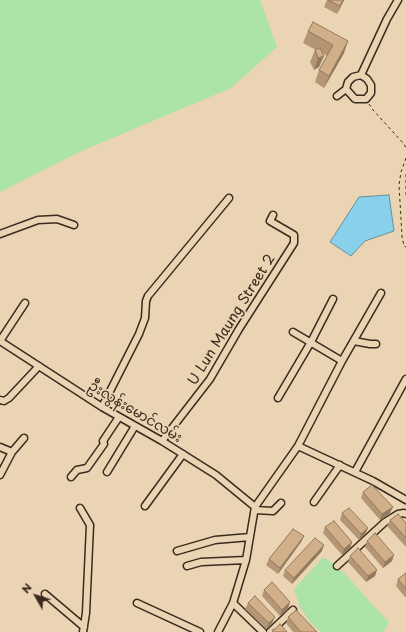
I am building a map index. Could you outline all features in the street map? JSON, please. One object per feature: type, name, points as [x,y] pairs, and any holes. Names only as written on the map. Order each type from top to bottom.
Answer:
[{"type":"street","points":[[361,75],[387,19],[398,0]]},
{"type":"street","points":[[337,96],[346,89],[348,82],[353,77],[361,75],[368,79],[371,85],[371,93],[366,99],[355,99],[346,89]]},
{"type":"street","points":[[102,407],[139,334],[145,318],[146,301],[148,296],[229,198]]},
{"type":"street","name":"U Lun Maung Street 2","points":[[162,441],[210,379],[239,329],[294,243],[294,235],[270,221],[273,216]]},
{"type":"street","points":[[0,234],[38,220],[57,219],[74,225]]},
{"type":"street","points":[[218,632],[233,603],[246,560],[255,508],[298,446],[342,361],[381,293]]},
{"type":"street","points":[[278,398],[311,342],[332,299]]},
{"type":"street","points":[[0,341],[25,303]]},
{"type":"street","points":[[293,332],[342,361]]},
{"type":"street","name":"ဦးလွန်းမောင်လမ်း","points":[[0,341],[102,407],[162,441],[216,475],[255,508]]},
{"type":"street","points":[[354,341],[376,344]]},
{"type":"street","points":[[0,400],[4,401],[9,398],[39,366]]},
{"type":"street","points":[[355,472],[406,379]]},
{"type":"street","points":[[71,477],[77,470],[87,468],[104,444],[103,441],[119,417]]},
{"type":"street","points":[[107,472],[135,426]]},
{"type":"street","points":[[0,475],[12,452],[24,438]]},
{"type":"street","points":[[298,446],[355,472],[406,500]]},
{"type":"street","points":[[0,447],[12,452]]},
{"type":"street","points":[[145,506],[183,454]]},
{"type":"street","points":[[314,502],[340,465]]},
{"type":"street","points":[[255,508],[273,511],[281,504]]},
{"type":"street","points":[[80,508],[90,526],[86,614],[83,630]]},
{"type":"street","points":[[337,566],[385,522],[398,514],[406,514]]},
{"type":"street","points":[[177,551],[215,540],[250,537]]},
{"type":"street","points":[[187,566],[202,562],[246,560]]},
{"type":"street","points":[[45,594],[83,630]]},
{"type":"street","points":[[137,603],[200,632]]},
{"type":"street","points":[[233,603],[263,632]]},
{"type":"street","points":[[270,632],[293,610]]},
{"type":"path","points":[[366,99],[373,110],[406,148]]},
{"type":"path","points":[[406,158],[401,172],[399,185],[402,236],[404,246],[406,247]]},
{"type":"path","points":[[406,174],[406,195]]},
{"type":"green space","points":[[0,0],[260,0],[277,47],[231,88],[77,153],[0,192]]},
{"type":"green space","points":[[323,557],[337,566],[389,622],[383,632],[321,632],[310,622],[300,607],[294,589]]},
{"type":"water","points":[[389,195],[394,231],[365,241],[351,256],[330,242],[359,197]]},
{"type":"building","points":[[328,0],[343,0],[340,6]]},
{"type":"building","points":[[313,22],[348,41],[329,76],[319,70],[333,45],[308,31]]},
{"type":"building","points":[[320,48],[324,56],[318,58],[315,50]]},
{"type":"building","points":[[372,485],[393,507],[382,514],[363,492]]},
{"type":"building","points":[[349,508],[368,528],[361,534],[342,513]]},
{"type":"building","points":[[398,514],[406,523],[406,538],[390,520]]},
{"type":"building","points":[[334,521],[352,542],[344,549],[325,527]]},
{"type":"building","points":[[293,529],[304,536],[280,568],[269,559]]},
{"type":"building","points":[[375,533],[394,555],[385,562],[367,541]]},
{"type":"building","points":[[315,538],[324,545],[294,578],[285,570]]},
{"type":"building","points":[[358,548],[377,570],[368,576],[350,556]]},
{"type":"building","points":[[406,573],[406,589],[398,579]]},
{"type":"building","points":[[272,582],[290,602],[282,610],[264,590]]},
{"type":"building","points":[[255,596],[275,617],[269,623],[248,603]]},
{"type":"building","points":[[296,610],[317,632],[301,632],[288,617]]},
{"type":"building","points":[[280,624],[287,632],[273,632],[272,630]]}]
